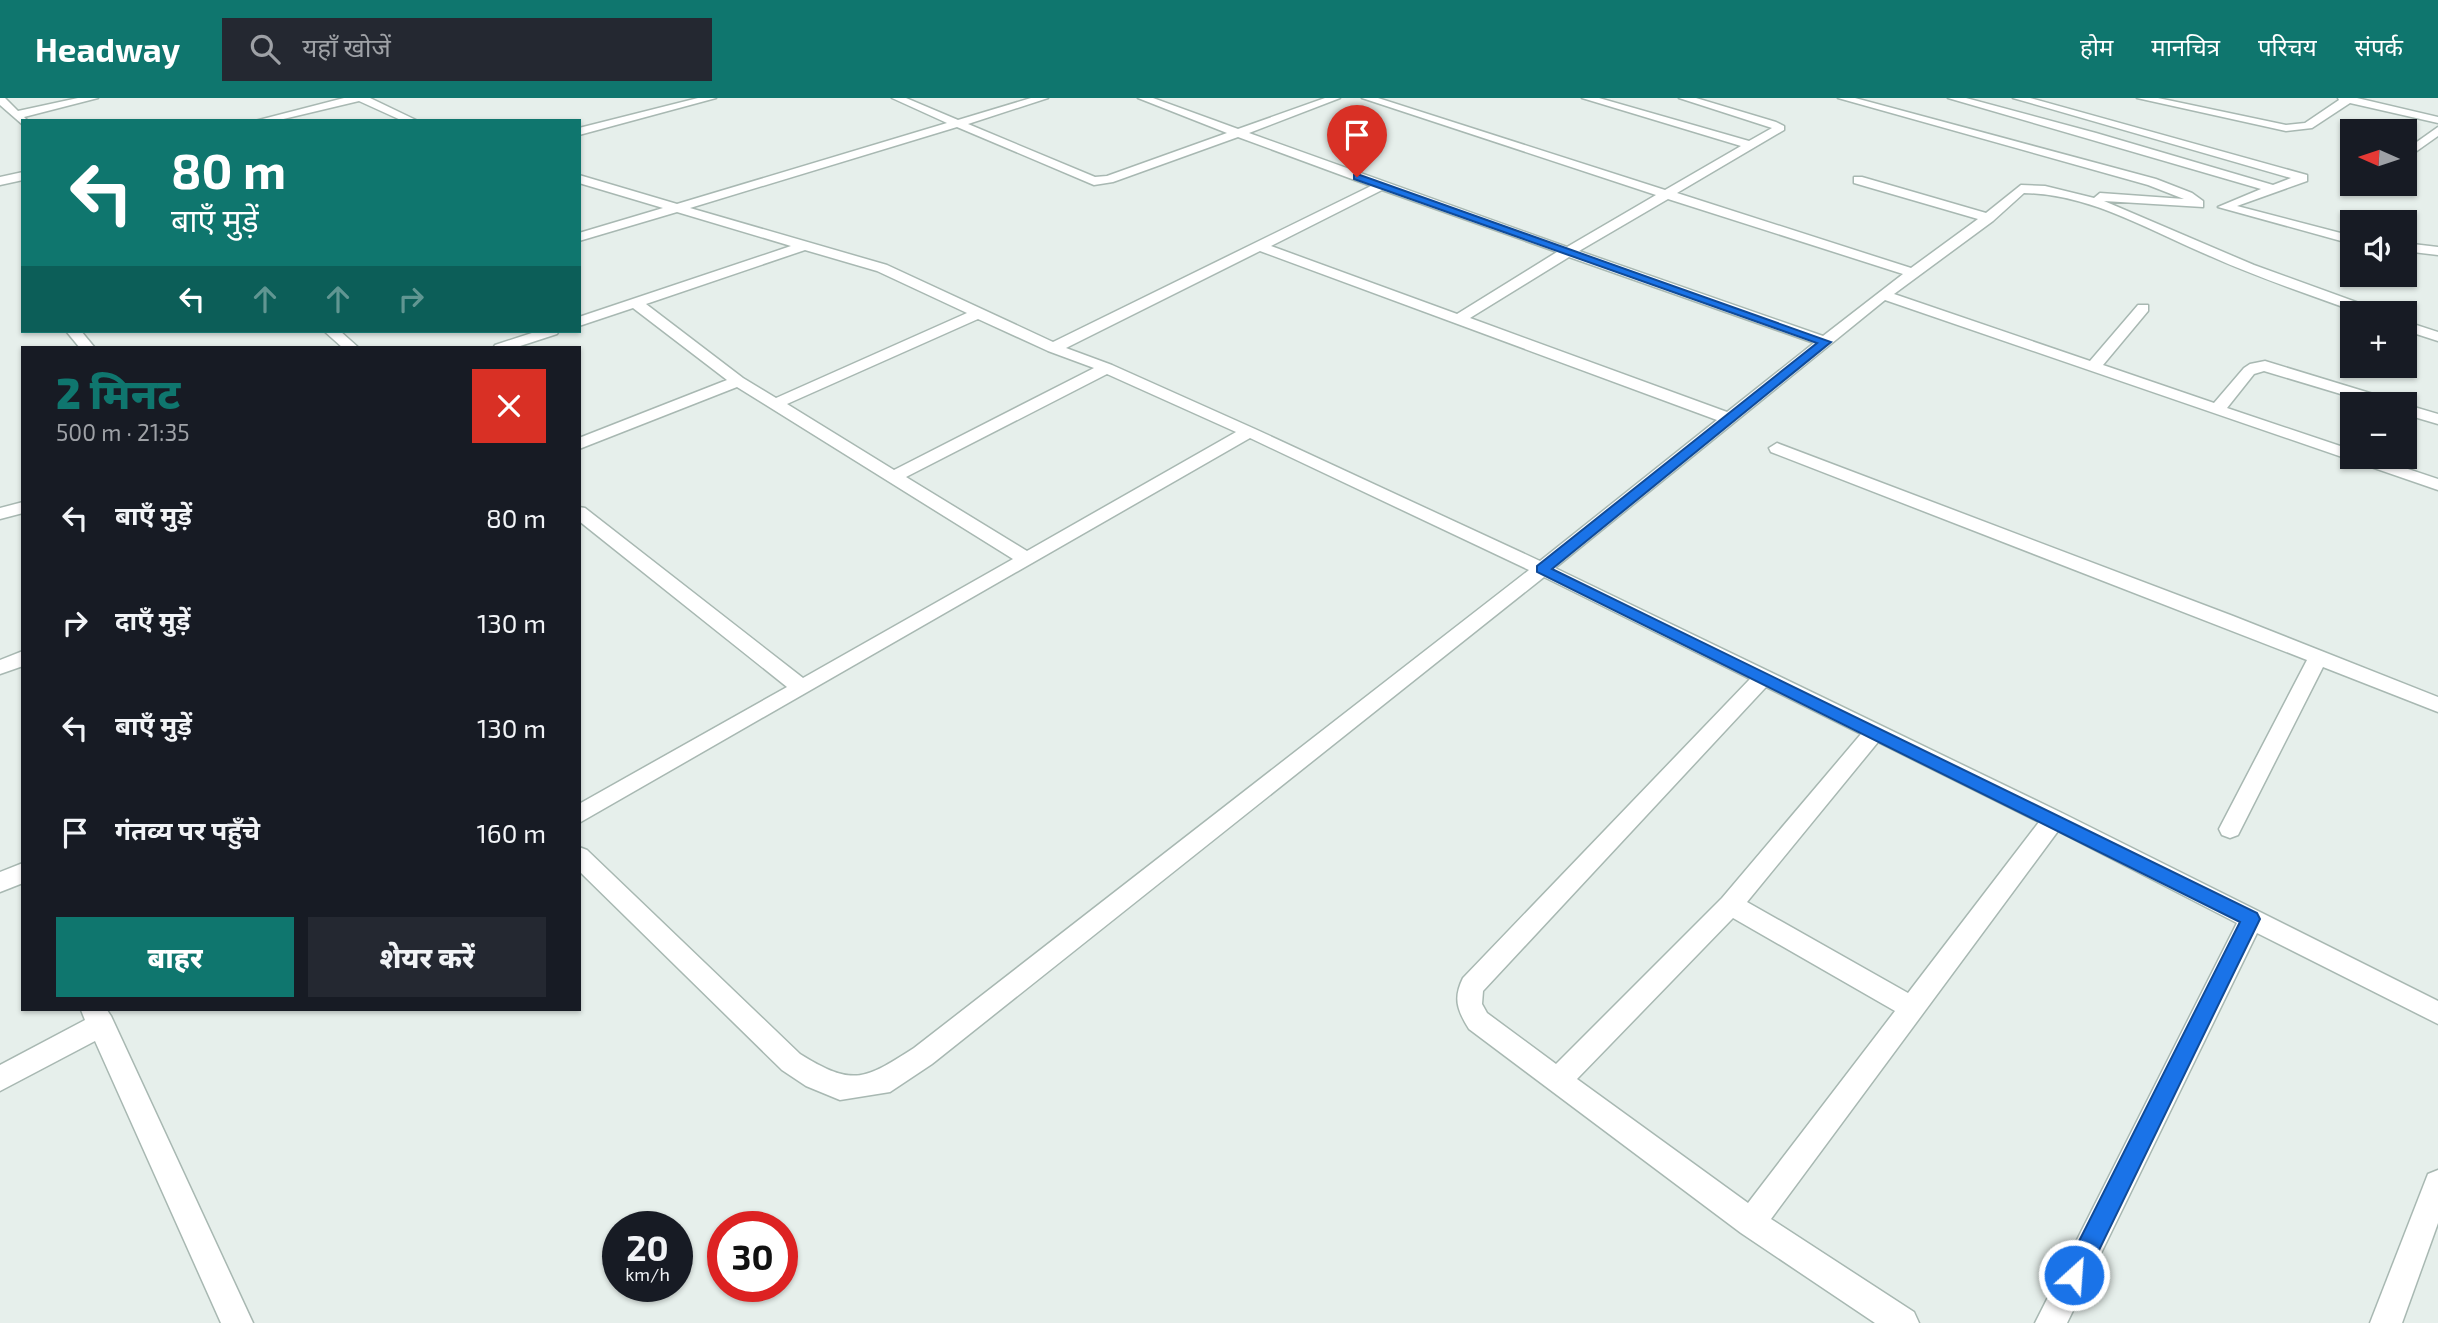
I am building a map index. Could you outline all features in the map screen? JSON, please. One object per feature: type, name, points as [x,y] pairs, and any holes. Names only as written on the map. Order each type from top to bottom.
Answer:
[{"type":"street","points":[[0,99],[19,118],[93,98]]},
{"type":"street","points":[[269,119],[360,98],[408,119]]},
{"type":"street","points":[[581,131],[711,98]]},
{"type":"street","points":[[897,98],[1094,181],[1335,98]]},
{"type":"street","points":[[581,236],[1043,98]]},
{"type":"street","points":[[1143,98],[1381,186],[1825,342]]},
{"type":"street","points":[[1367,98],[1913,273]]},
{"type":"street","points":[[1587,98],[1751,145]]},
{"type":"street","points":[[1457,320],[1780,128],[1684,98]]},
{"type":"street","points":[[1843,98],[2152,182],[2188,196],[2199,204]]},
{"type":"street","points":[[1953,98],[2092,135],[2273,189]]},
{"type":"street","points":[[2018,98],[2303,178],[2224,206]]},
{"type":"street","points":[[2141,98],[2286,128],[2308,126],[2347,98],[2438,120]]},
{"type":"street","points":[[1882,109],[1902,102]]},
{"type":"street","points":[[2417,147],[2438,130]]},
{"type":"street","points":[[0,181],[21,176]]},
{"type":"street","points":[[581,180],[882,268],[1053,348],[1107,368],[1542,569],[2054,820],[2438,1013]]},
{"type":"street","points":[[1858,180],[1988,218]]},
{"type":"street","points":[[1053,348],[1381,186]]},
{"type":"street","points":[[581,858],[791,1062],[816,1078],[840,1088],[880,1084],[923,1056],[1542,569],[1884,295],[1988,218],[2021,189],[2037,188],[2065,193],[2224,206],[2340,237]]},
{"type":"street","points":[[2065,193],[2136,219],[2232,261],[2340,301]]},
{"type":"street","points":[[581,320],[806,245]]},
{"type":"street","points":[[1259,246],[1730,419]]},
{"type":"street","points":[[2417,249],[2438,251]]},
{"type":"street","points":[[1884,295],[2340,451]]},
{"type":"street","points":[[635,303],[738,382],[1027,559]]},
{"type":"street","points":[[2093,367],[2143,308]]},
{"type":"street","points":[[775,404],[979,313]]},
{"type":"street","points":[[2417,330],[2438,337]]},
{"type":"street","points":[[333,333],[350,346]]},
{"type":"street","points":[[506,346],[546,333]]},
{"type":"street","points":[[2218,409],[2255,367],[2265,366],[2351,392]]},
{"type":"street","points":[[893,477],[1107,368]]},
{"type":"street","points":[[581,443],[738,382]]},
{"type":"street","points":[[2417,413],[2438,419]]},
{"type":"street","points":[[581,814],[1248,432]]},
{"type":"street","points":[[1777,449],[2438,705]]},
{"type":"street","points":[[2392,469],[2438,485]]},
{"type":"street","points":[[0,514],[21,508]]},
{"type":"street","points":[[581,514],[802,688]]},
{"type":"street","points":[[2230,829],[2318,657]]},
{"type":"street","points":[[0,667],[21,660]]},
{"type":"street","points":[[1763,678],[1472,985],[1467,996],[1470,1009],[1478,1021],[1751,1223],[1903,1323]]},
{"type":"street","points":[[1558,1080],[1731,905],[1874,732]]},
{"type":"street","points":[[1751,1223],[2054,820]]},
{"type":"street","points":[[0,883],[21,874]]},
{"type":"street","points":[[1731,905],[1912,1008]]},
{"type":"street","points":[[2051,1323],[2251,919]]},
{"type":"street","points":[[0,1079],[98,1017],[237,1323]]},
{"type":"street","points":[[2386,1323],[2438,1184]]},
{"type":"route","points":[[1357,177],[1825,342],[1542,569],[2251,919],[2074,1275]]}]
